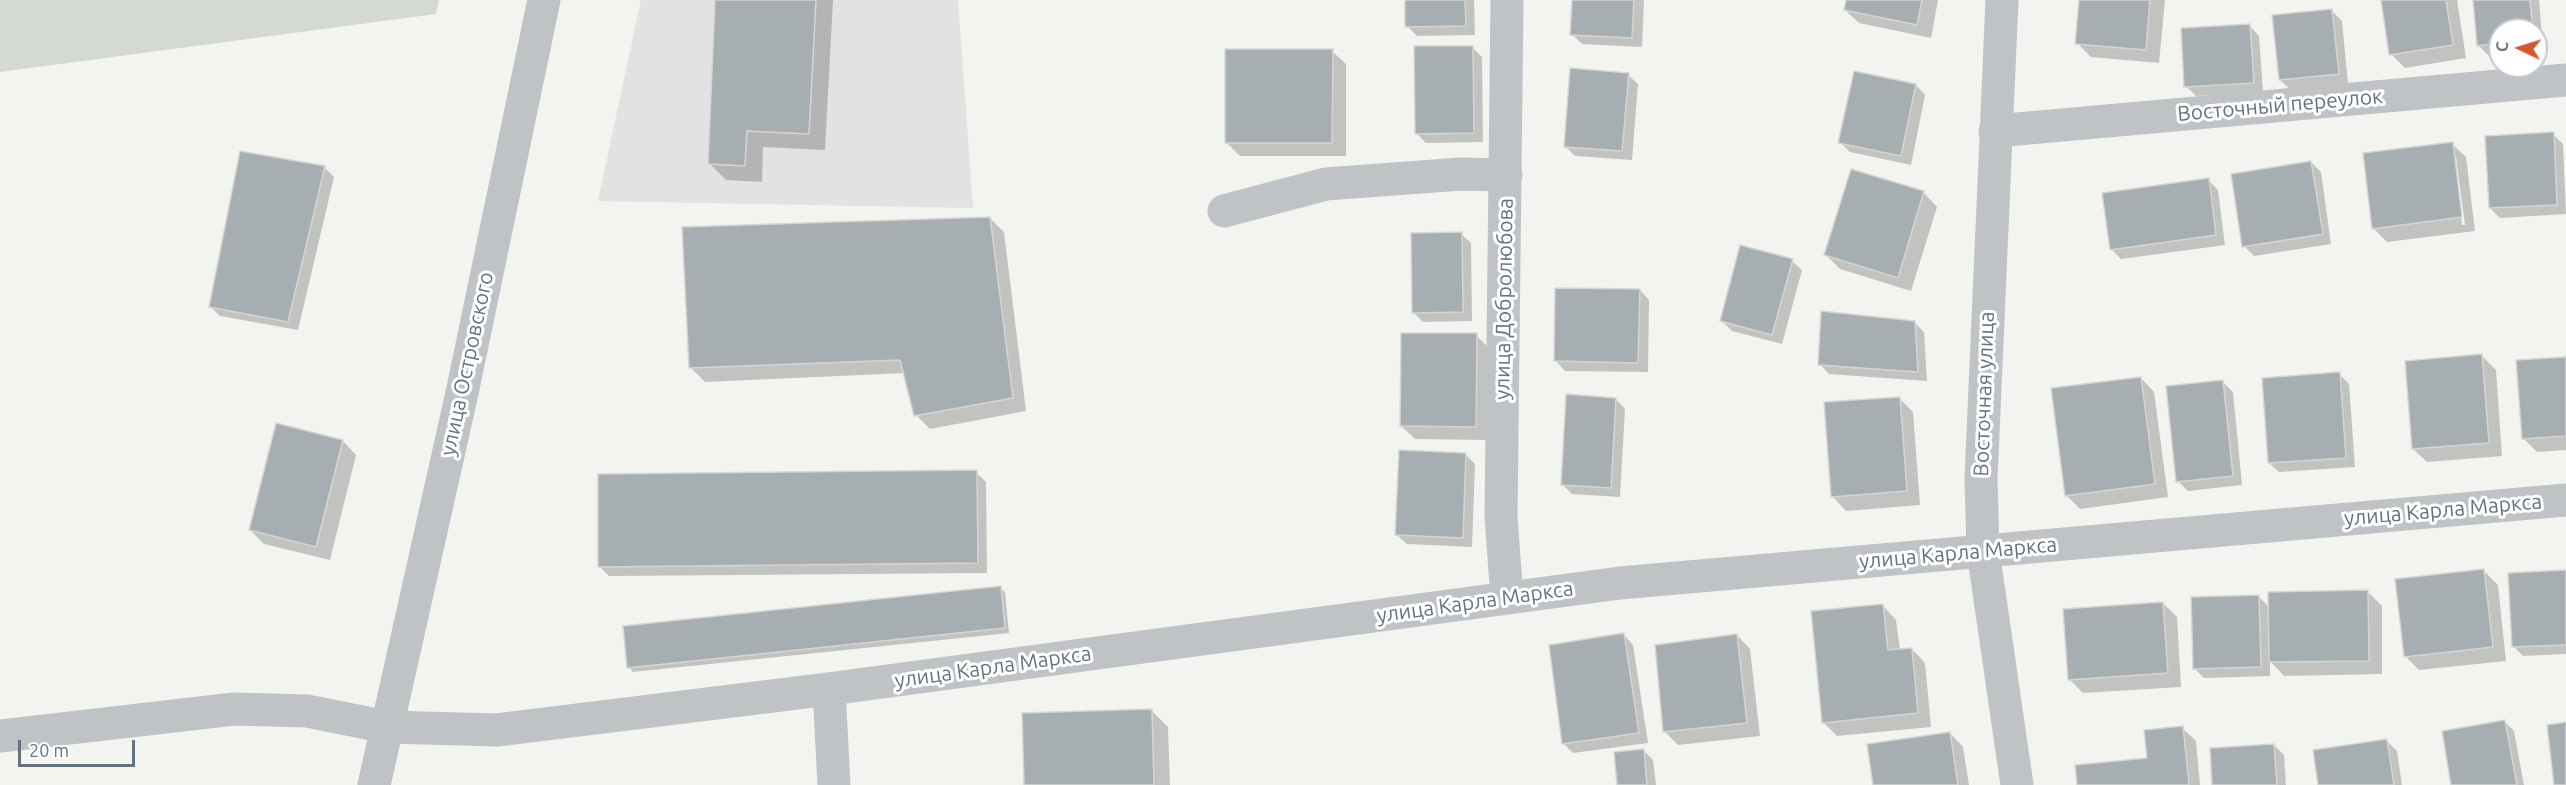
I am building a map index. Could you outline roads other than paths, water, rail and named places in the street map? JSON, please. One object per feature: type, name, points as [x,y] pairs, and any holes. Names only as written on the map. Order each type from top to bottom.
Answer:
[{"type":"street","name":"улица Островского","points":[[374,785],[462,393],[544,0]]},
{"type":"street","name":"улица Добролюбова","points":[[1507,0],[1501,517],[1508,598]]},
{"type":"street","name":"Восточная улица","points":[[2002,0],[1981,479],[1983,551],[2017,785]]},
{"type":"street","name":"Восточный переулок","points":[[1995,131],[2566,80]]},
{"type":"street","points":[[1224,211],[1326,184],[1461,174],[1506,175]]},
{"type":"street","name":"улица Карла Маркса","points":[[387,727],[497,730],[829,689],[1620,583],[2566,500]]},
{"type":"street","points":[[829,689],[834,785]]},
{"type":"street","points":[[0,736],[234,709],[307,711],[387,727]]}]
